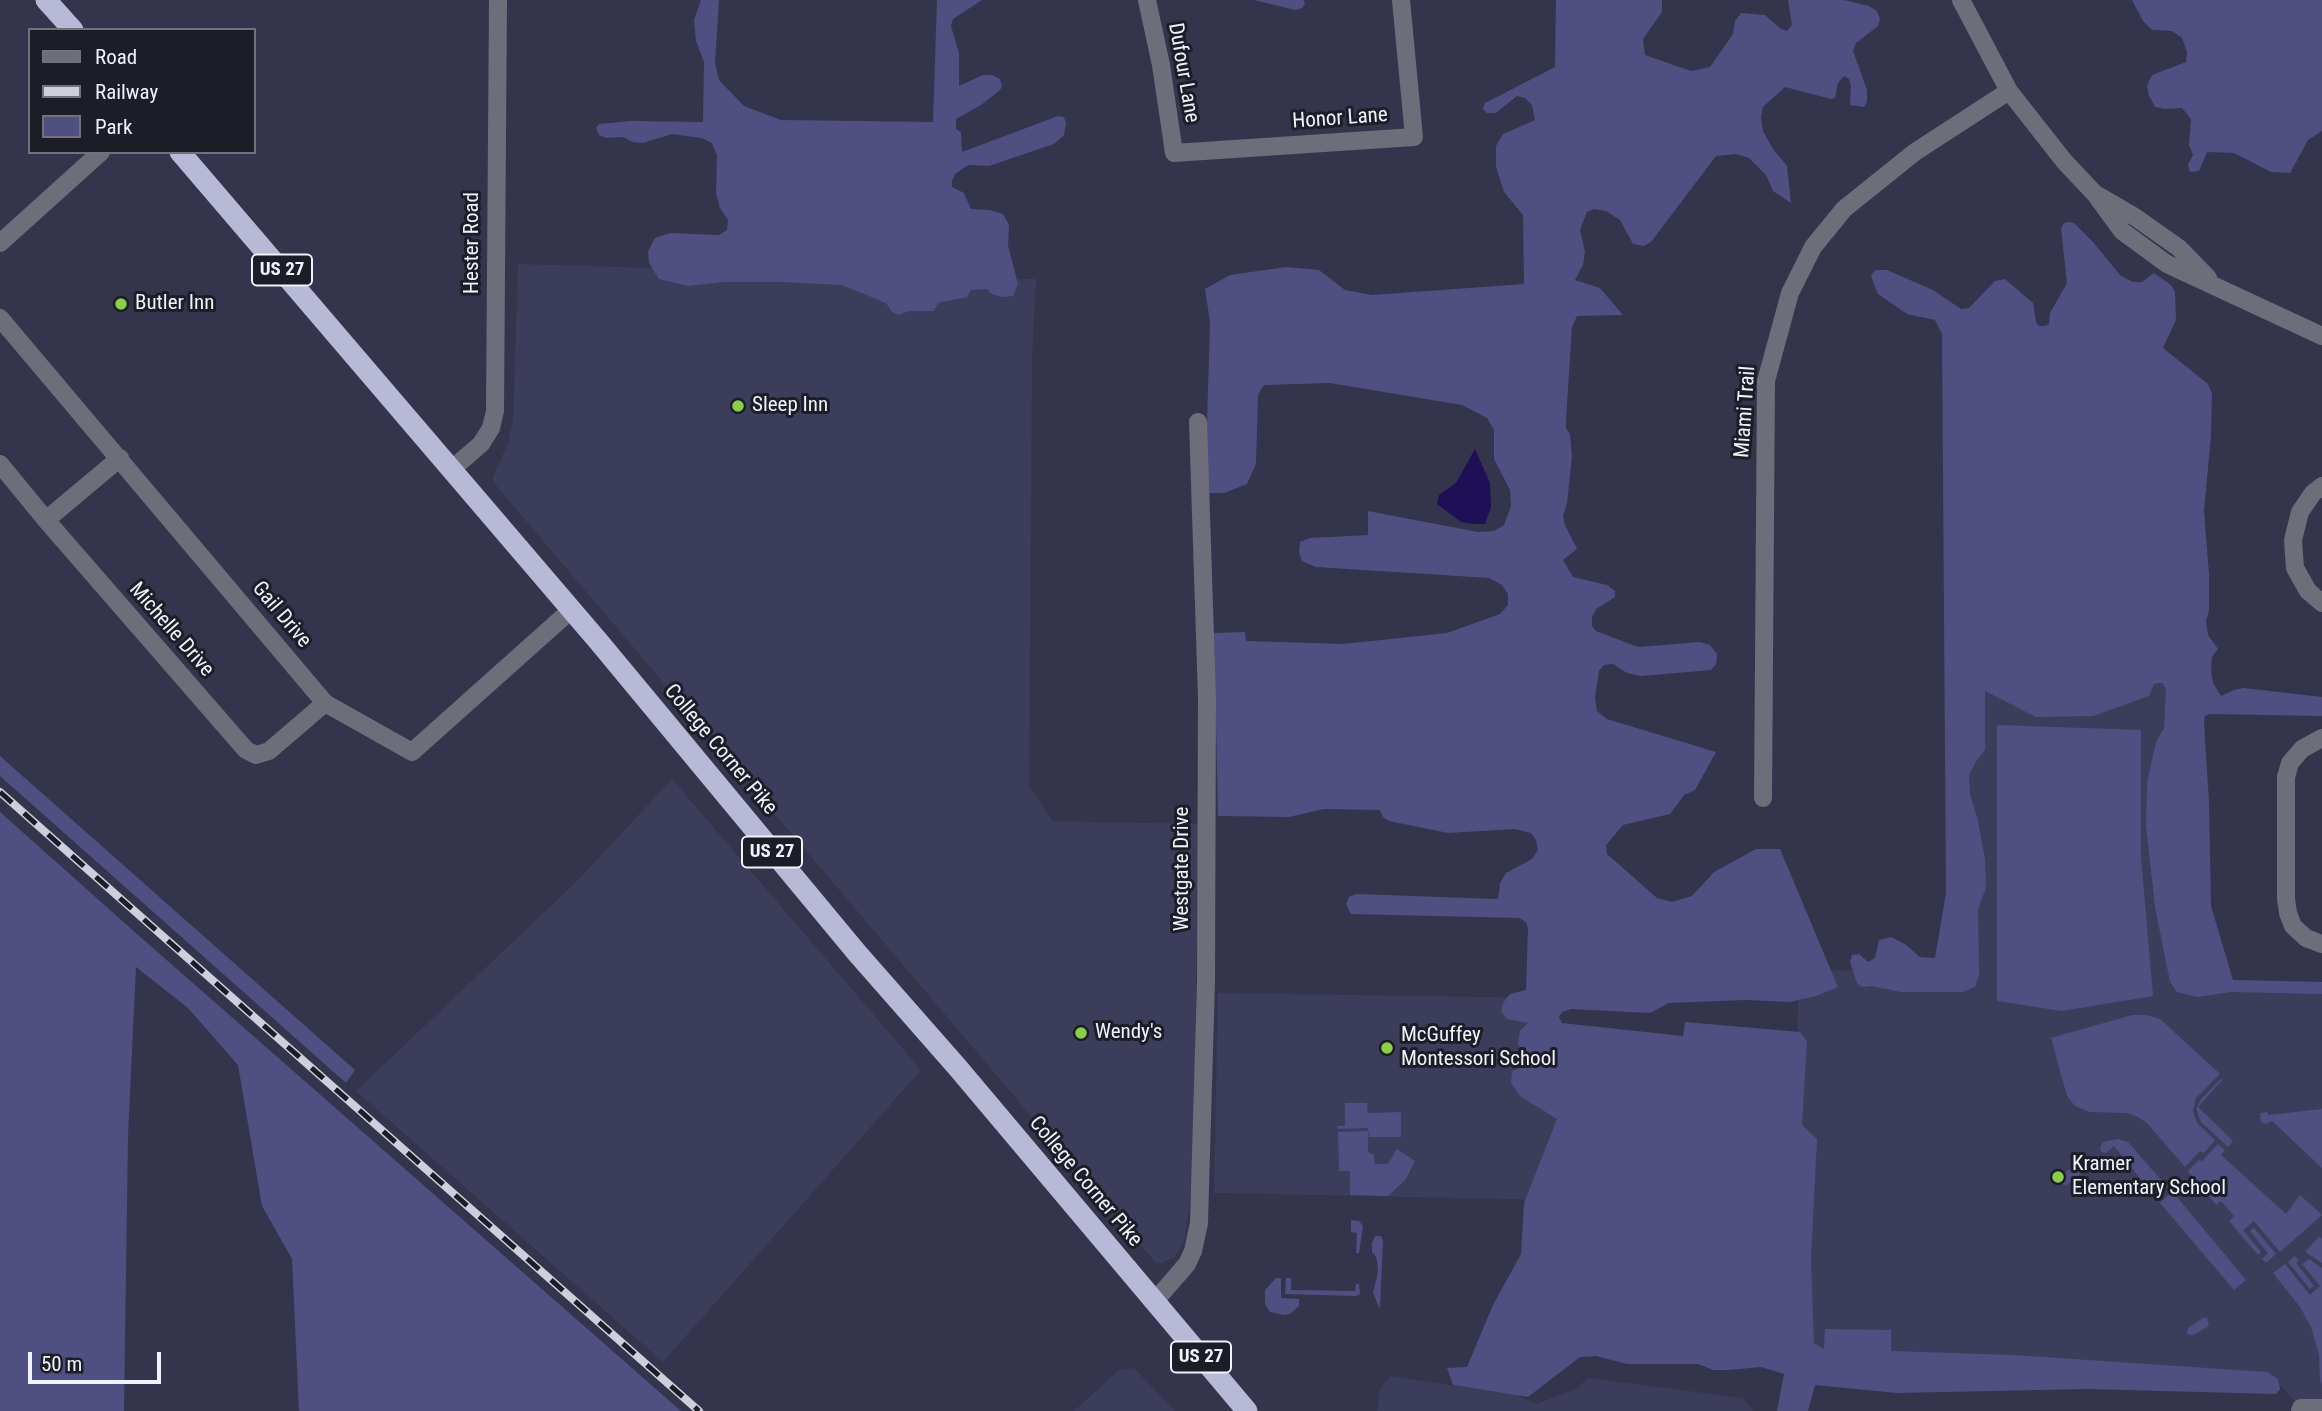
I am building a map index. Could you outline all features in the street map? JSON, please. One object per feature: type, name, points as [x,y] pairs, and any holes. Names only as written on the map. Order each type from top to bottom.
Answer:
[{"type":"highway","points":[[46,0],[70,28]]},
{"type":"highway","name":"College Corner Pike","points":[[182,154],[452,469],[849,943],[1247,1411]]},
{"type":"street","name":"Hester Road","points":[[452,469],[481,444],[491,428],[495,411],[498,0]]},
{"type":"street","name":"Dufour Lane","points":[[1147,0],[1161,65],[1174,153]]},
{"type":"street","name":"Honor Lane","points":[[1174,153],[1414,137],[1401,0]]},
{"type":"street","points":[[1961,0],[2010,91],[2122,231],[2167,264],[2322,336]]},
{"type":"street","name":"Miami Trail","points":[[1763,798],[1766,381],[1790,293],[1813,247],[1844,209],[1915,152],[2010,91]]},
{"type":"street","points":[[0,243],[99,154]]},
{"type":"street","name":"Gail Drive","points":[[0,318],[325,704],[412,752],[571,610]]},
{"type":"street","name":"Westgate Drive","points":[[1154,1302],[1187,1264],[1194,1251],[1199,1223],[1205,1006],[1207,698],[1198,422]]},
{"type":"street","points":[[46,520],[120,458]]},
{"type":"street","name":"Michelle Drive","points":[[0,464],[246,750],[256,755],[269,751],[325,704]]},
{"type":"street","points":[[2322,486],[2313,493],[2300,512],[2293,540],[2295,568],[2308,591],[2322,603]]},
{"type":"street","points":[[2322,738],[2302,749],[2290,763],[2286,777],[2288,913],[2293,926],[2306,938],[2322,944]]},
{"type":"street","points":[[2300,1410],[2322,1408]]},
{"type":"shaded area","points":[[518,264],[1036,279],[1032,358],[1029,785],[1052,821],[1199,824],[1193,1179],[1184,1241],[1175,1257],[1161,1263],[1155,1262],[494,483],[493,477],[508,443],[513,422]]},
{"type":"shaded area","points":[[1475,449],[1490,483],[1491,507],[1485,524],[1461,522],[1437,504],[1439,495],[1456,483]]},
{"type":"shaded area","name":"Kramer Elementary School","points":[[1965,658],[2187,662],[2188,979],[2322,982],[2322,1408],[2301,1408],[2280,1385],[1789,1372],[1799,970],[1964,971]]},
{"type":"shaded area","points":[[672,779],[921,1070],[663,1362],[356,1091],[578,880]]},
{"type":"shaded area","name":"McGuffey Montessori School","points":[[1218,993],[1556,998],[1556,1200],[1214,1193]]},
{"type":"shaded area","points":[[1134,1368],[1175,1411],[1074,1411],[1119,1370]]},
{"type":"shaded area","points":[[1390,1376],[1516,1395],[1537,1404],[1577,1388],[1588,1378],[1743,1398],[1753,1411],[1377,1411],[1380,1388]]},
{"type":"green space","points":[[701,0],[719,0],[715,63],[719,80],[744,106],[781,120],[933,122],[937,0],[982,0],[953,19],[951,26],[959,53],[959,86],[983,75],[992,75],[1000,79],[1002,86],[981,105],[956,119],[956,129],[961,132],[962,152],[1058,116],[1064,117],[1066,123],[1064,135],[1054,144],[989,166],[968,165],[955,174],[952,181],[952,187],[964,193],[971,209],[1003,214],[1009,225],[1008,246],[1018,284],[1013,296],[1001,297],[987,289],[971,290],[967,297],[938,303],[934,311],[909,311],[899,315],[892,312],[886,303],[842,285],[723,282],[688,286],[659,279],[649,263],[648,251],[655,238],[670,233],[719,235],[727,230],[728,220],[720,208],[716,193],[717,155],[712,143],[702,138],[672,134],[643,143],[632,142],[623,137],[606,138],[599,135],[596,128],[599,124],[631,121],[703,122],[704,62],[696,41],[694,20]]},
{"type":"green space","points":[[1254,0],[1304,0],[1305,4],[1295,10]]},
{"type":"green space","points":[[1556,0],[1662,0],[1662,12],[1643,39],[1645,55],[1691,71],[1710,67],[1733,34],[1735,21],[1741,13],[1765,15],[1787,31],[1792,25],[1788,0],[1844,0],[1869,6],[1877,11],[1880,19],[1878,26],[1856,43],[1853,51],[1867,90],[1864,107],[1850,105],[1851,86],[1849,79],[1844,76],[1838,83],[1835,98],[1785,87],[1763,107],[1763,131],[1787,166],[1791,203],[1773,191],[1766,175],[1749,158],[1736,154],[1716,156],[1651,242],[1644,246],[1633,244],[1620,220],[1606,211],[1594,209],[1587,212],[1580,230],[1585,252],[1583,265],[1575,280],[1600,288],[1623,315],[1577,316],[1572,327],[1566,420],[1572,457],[1563,516],[1577,549],[1563,560],[1573,577],[1607,585],[1615,591],[1615,597],[1596,609],[1592,626],[1596,631],[1638,647],[1700,642],[1710,645],[1717,654],[1716,664],[1711,670],[1641,676],[1627,673],[1613,664],[1604,665],[1599,671],[1595,698],[1597,711],[1607,719],[1716,752],[1695,790],[1684,795],[1670,814],[1623,825],[1606,845],[1607,854],[1657,898],[1672,902],[1692,896],[1714,872],[1756,849],[1780,849],[1838,987],[1790,1002],[1745,1000],[1669,1003],[1650,1013],[1571,1009],[1562,1012],[1559,1017],[1562,1023],[1683,1036],[1685,1022],[1800,1032],[1807,1041],[1802,1125],[1817,1139],[1811,1259],[1814,1343],[1824,1349],[1825,1329],[1891,1330],[1891,1351],[2013,1355],[2267,1372],[2278,1379],[2280,1389],[2276,1394],[2088,1389],[1897,1393],[1815,1385],[1808,1411],[1777,1411],[1784,1374],[1761,1367],[1713,1370],[1698,1364],[1627,1364],[1596,1356],[1580,1357],[1528,1397],[1453,1385],[1447,1368],[1467,1367],[1493,1305],[1521,1254],[1524,1203],[1557,1119],[1520,1096],[1511,1083],[1512,1071],[1533,1064],[1521,1056],[1518,1043],[1520,1031],[1528,1023],[1507,1019],[1501,1011],[1510,994],[1526,990],[1528,928],[1526,922],[1519,918],[1351,914],[1346,904],[1349,897],[1356,894],[1498,899],[1500,883],[1506,873],[1532,859],[1538,850],[1536,840],[1531,833],[1514,829],[1448,833],[1389,821],[1383,817],[1380,810],[1324,809],[1289,817],[1218,816],[1214,633],[1245,632],[1246,641],[1343,644],[1447,633],[1500,614],[1508,605],[1508,594],[1502,585],[1489,578],[1316,567],[1302,561],[1299,552],[1300,542],[1310,538],[1368,535],[1368,511],[1478,532],[1494,531],[1504,525],[1511,506],[1510,490],[1494,459],[1494,430],[1487,418],[1462,405],[1330,383],[1264,385],[1258,395],[1256,464],[1247,484],[1224,493],[1205,493],[1210,322],[1205,289],[1230,275],[1286,267],[1319,270],[1345,290],[1372,295],[1524,284],[1523,215],[1504,192],[1496,167],[1496,146],[1503,134],[1535,120],[1532,105],[1525,98],[1517,96],[1496,113],[1487,113],[1483,109],[1485,103],[1555,67]]},
{"type":"green space","points":[[2132,0],[2322,0],[2322,131],[2308,140],[2290,173],[2271,172],[2234,153],[2207,152],[2199,171],[2190,172],[2188,165],[2193,155],[2189,145],[2191,119],[2182,108],[2155,107],[2147,86],[2152,75],[2186,62],[2187,52],[2182,38],[2172,31],[2152,30],[2143,21]]},
{"type":"green space","points":[[2064,223],[2074,223],[2092,241],[2121,276],[2133,282],[2142,282],[2154,273],[2171,285],[2175,292],[2176,320],[2163,348],[2208,384],[2212,394],[2204,511],[2209,574],[2209,611],[2206,621],[2208,635],[2218,649],[2212,657],[2213,683],[2221,696],[2244,688],[2322,697],[2322,716],[2210,714],[2205,716],[2204,722],[2211,906],[2233,980],[2322,982],[2322,994],[2231,992],[2197,997],[2177,992],[2170,982],[2155,907],[2146,825],[2147,783],[2156,742],[2164,728],[2166,690],[2163,683],[2154,684],[2149,696],[2093,716],[2036,717],[1985,691],[1985,750],[1969,775],[1970,795],[1985,859],[1986,888],[1978,909],[1979,975],[1975,987],[1963,992],[1901,992],[1872,986],[1862,987],[1857,983],[1850,962],[1852,955],[1859,954],[1868,962],[1875,958],[1879,940],[1891,937],[1905,944],[1920,957],[1935,958],[1946,893],[1942,334],[1935,320],[1907,314],[1878,294],[1871,276],[1875,270],[1887,270],[1933,290],[1961,309],[1969,308],[1995,281],[2005,279],[2033,303],[2036,322],[2039,326],[2045,326],[2049,324],[2050,313],[2067,283],[2061,228]]},
{"type":"green space","points":[[1997,725],[2141,730],[2141,856],[2153,996],[2062,1011],[1997,1001]]},
{"type":"green space","points":[[0,756],[355,1070],[346,1083],[0,776]]},
{"type":"green space","points":[[0,812],[681,1411],[299,1411],[292,1259],[262,1206],[238,1065],[188,1008],[136,967],[128,1136],[124,1411],[0,1411]]},
{"type":"green space","points":[[2132,1015],[2160,1019],[2220,1074],[2196,1098],[2193,1111],[2197,1123],[2215,1140],[2204,1153],[2200,1151],[2185,1167],[2147,1123],[2138,1117],[2127,1113],[2090,1112],[2075,1106],[2067,1096],[2051,1038]]},
{"type":"green space","points":[[2221,1079],[2198,1107],[2233,1141],[2228,1147],[2201,1122],[2197,1112],[2197,1107],[2201,1099]]},
{"type":"green space","points":[[1345,1103],[1367,1103],[1368,1117],[1368,1113],[1401,1112],[1401,1137],[1369,1137],[1368,1128],[1338,1129],[1337,1126],[1345,1126]]},
{"type":"green space","points":[[2322,1109],[2322,1168],[2272,1121],[2266,1124],[2261,1122],[2260,1113],[2267,1112],[2268,1115]]},
{"type":"green space","points":[[1368,1131],[1368,1152],[1374,1155],[1375,1164],[1388,1164],[1397,1149],[1415,1161],[1406,1179],[1388,1196],[1350,1195],[1350,1171],[1339,1171],[1338,1132]]},
{"type":"green space","points":[[2118,1139],[2128,1142],[2167,1187],[2156,1198],[2114,1146],[2106,1153],[2101,1152],[2103,1142]]},
{"type":"green space","points":[[2218,1144],[2225,1150],[2221,1155],[2286,1214],[2300,1195],[2322,1215],[2280,1252],[2254,1221],[2243,1230],[2261,1252],[2258,1255],[2229,1221],[2234,1216],[2221,1201],[2216,1205],[2188,1171]]},
{"type":"green space","points":[[2078,1163],[2083,1166],[2083,1172],[2067,1185],[2061,1184],[2060,1176]]},
{"type":"green space","points":[[2172,1191],[2246,1280],[2234,1290],[2160,1203]]},
{"type":"green space","points":[[1351,1220],[1359,1221],[1363,1226],[1359,1253],[1356,1253],[1357,1233],[1351,1232]]},
{"type":"green space","points":[[2254,1228],[2276,1254],[2266,1263],[2262,1259],[2268,1253],[2250,1231]]},
{"type":"green space","points":[[1375,1236],[1381,1236],[1383,1241],[1380,1309],[1373,1293],[1378,1272],[1377,1260],[1372,1253]]},
{"type":"green space","points":[[2320,1236],[2322,1239],[2322,1263],[2305,1252]]},
{"type":"green space","points":[[2295,1256],[2299,1260],[2296,1263],[2314,1286],[2310,1289],[2288,1262]]},
{"type":"green space","points":[[2309,1259],[2322,1268],[2322,1385],[2319,1355],[2311,1327],[2300,1307],[2273,1273],[2285,1264],[2310,1295],[2320,1286],[2302,1264]]},
{"type":"green space","points":[[1276,1278],[1281,1278],[1281,1298],[1299,1299],[1299,1306],[1290,1314],[1270,1312],[1265,1304],[1265,1290]]},
{"type":"green space","points":[[1286,1278],[1291,1278],[1291,1290],[1355,1291],[1356,1284],[1359,1284],[1360,1294],[1285,1294]]},
{"type":"green space","points":[[2207,1318],[2209,1326],[2193,1335],[2187,1334],[2188,1328]]},
{"type":"railway","points":[[0,792],[699,1411]]},
{"type":"place","name":"Butler Inn","points":[[121,304]]},
{"type":"place","name":"Sleep Inn","points":[[738,406]]},
{"type":"place","name":"Wendy's","points":[[1081,1033]]},
{"type":"place","name":"McGuffey Montessori School","points":[[1387,1048]]},
{"type":"place","name":"Kramer Elementary School","points":[[2058,1177]]}]
